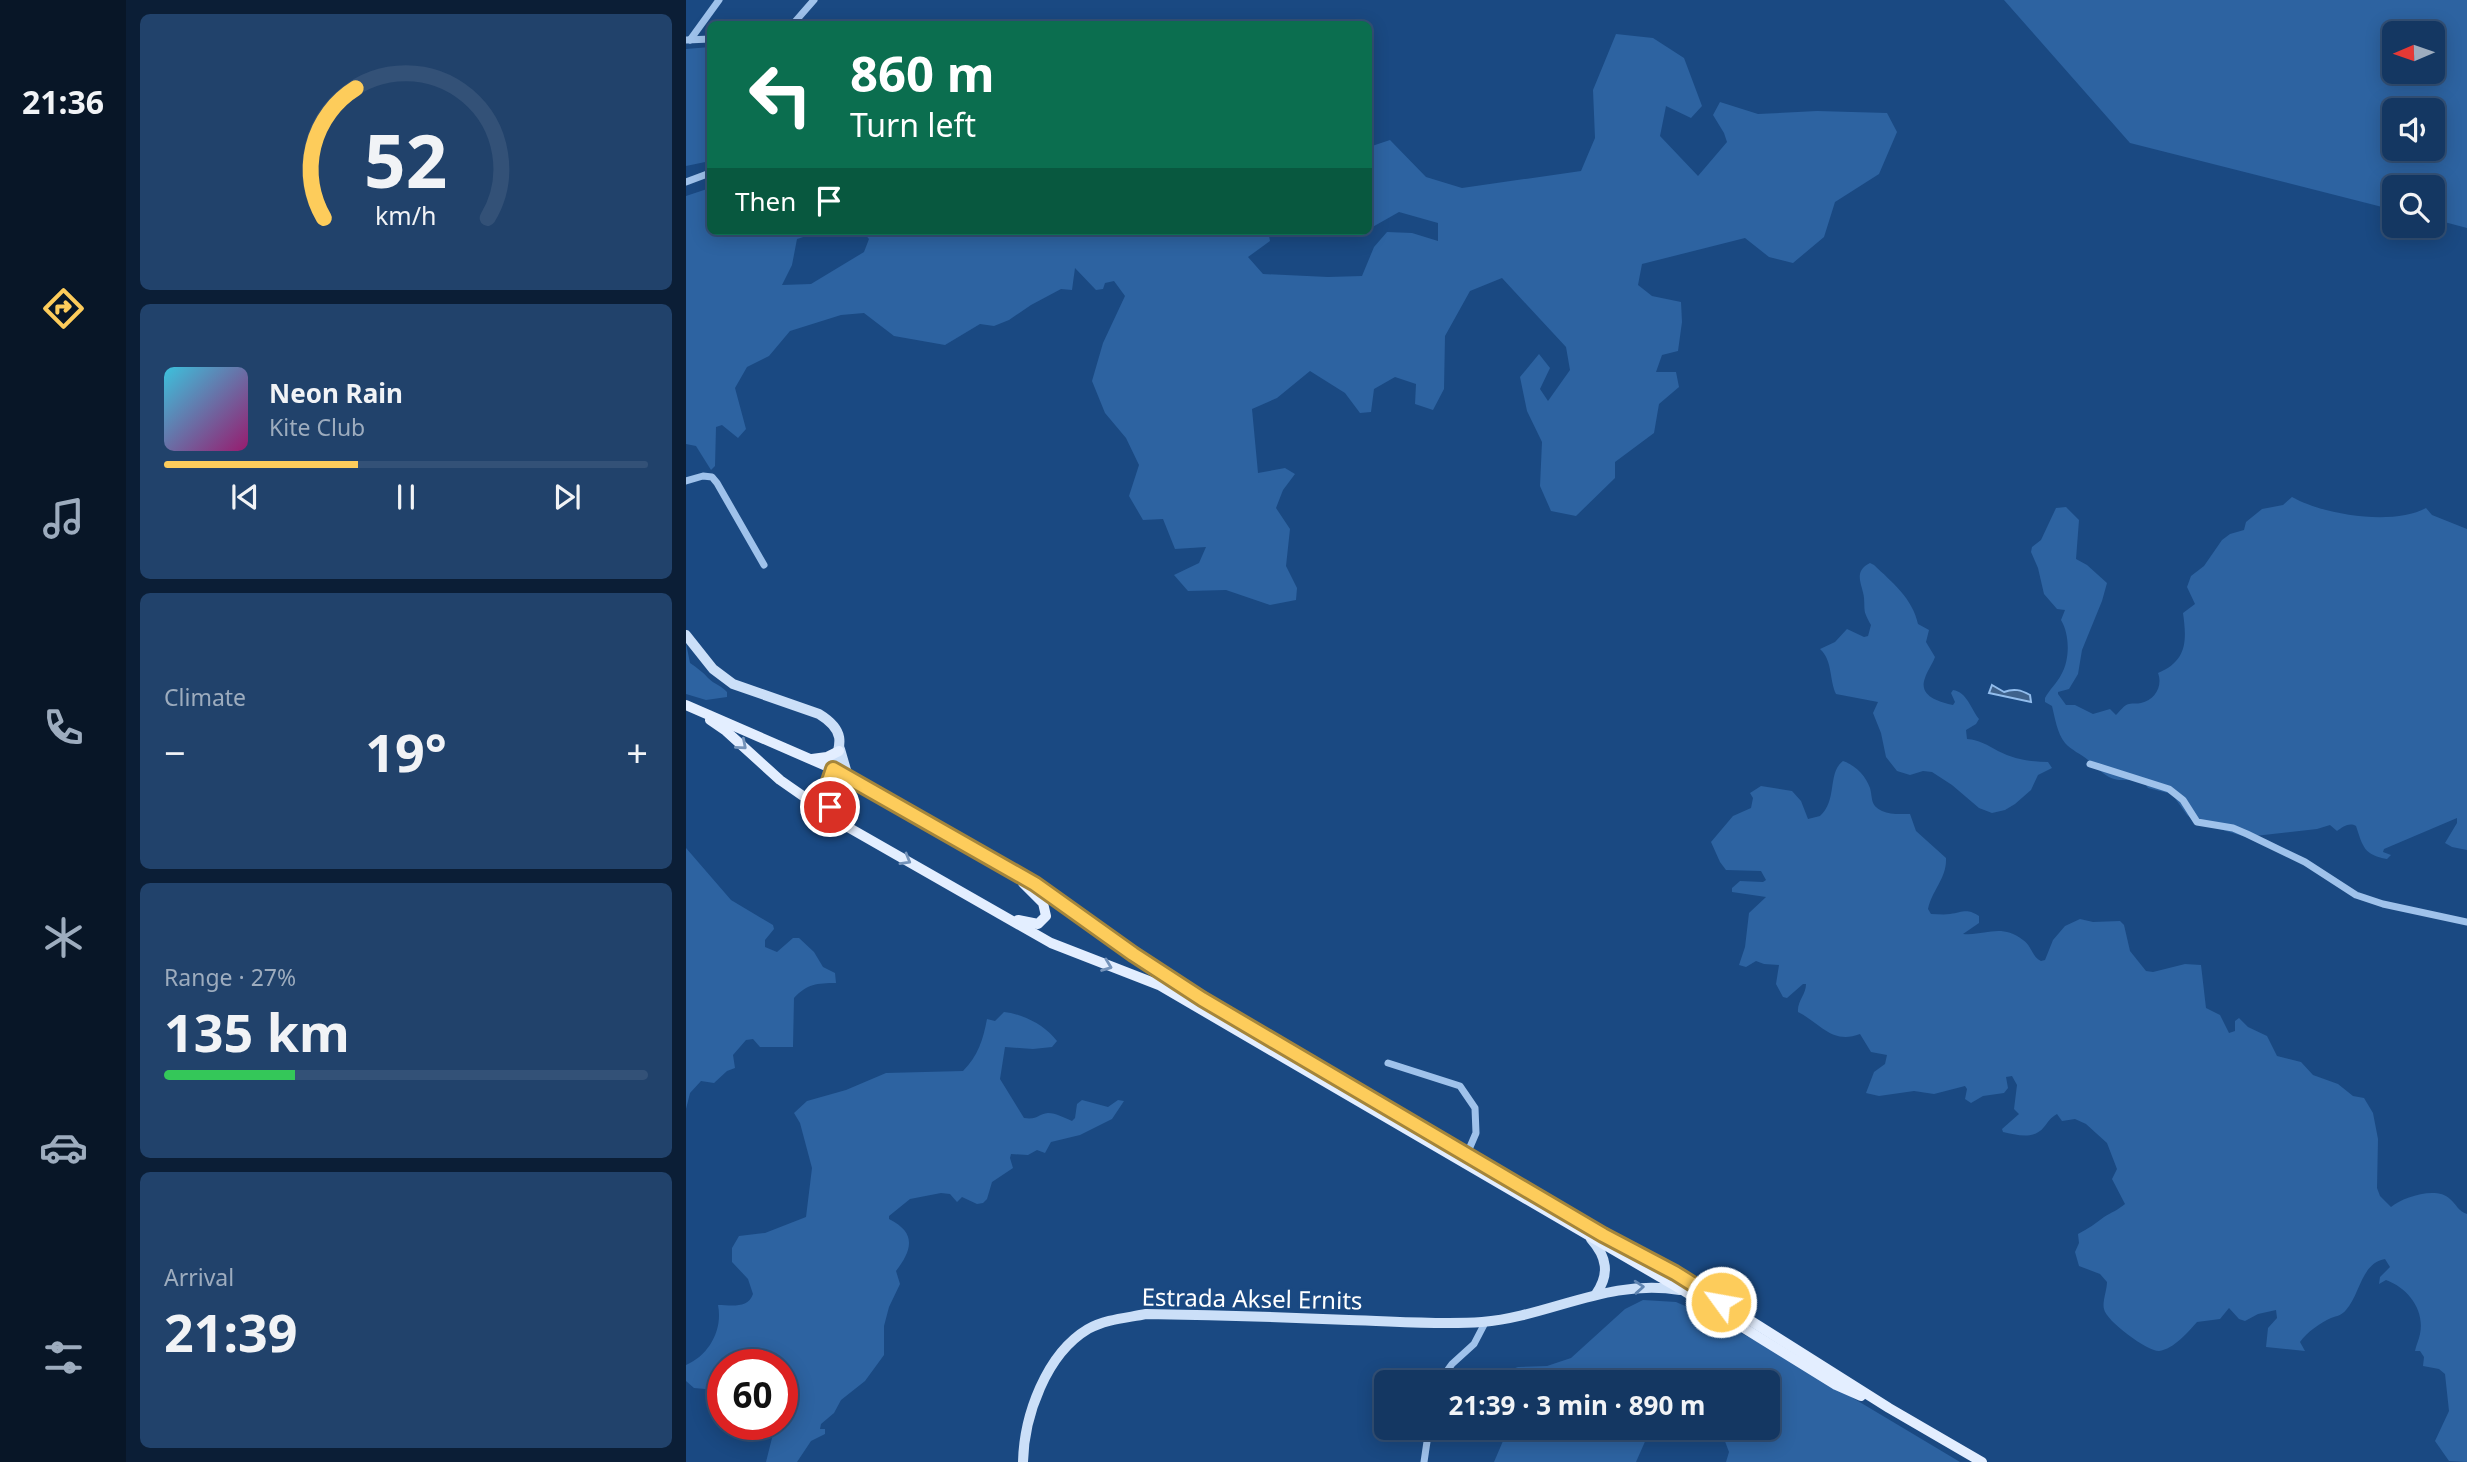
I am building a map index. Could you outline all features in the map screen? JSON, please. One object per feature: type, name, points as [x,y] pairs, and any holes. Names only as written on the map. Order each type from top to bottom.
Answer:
[{"type":"main road","points":[[686,705],[833,769],[1035,884],[1202,999],[1603,1235],[1675,1273],[1889,1408],[1982,1462]]},
{"type":"main road","points":[[686,705],[726,732],[780,780],[846,826],[1051,943],[1159,985],[1684,1291],[1836,1385],[1889,1408]]},
{"type":"main road","points":[[812,759],[827,757],[839,750]]},
{"type":"main road","points":[[833,769],[825,797],[830,808],[846,826]]},
{"type":"main road","points":[[999,913],[1032,925],[1043,922],[1046,916],[1043,902],[1007,870]]},
{"type":"street","points":[[688,40],[719,0]]},
{"type":"street","points":[[796,21],[814,0]]},
{"type":"street","points":[[688,40],[707,39]]},
{"type":"street","points":[[686,182],[707,174]]},
{"type":"street","points":[[686,481],[704,476],[712,477],[764,565]]},
{"type":"street","points":[[686,635],[722,677],[830,720],[839,733],[839,750],[833,769]]},
{"type":"street","points":[[839,750],[848,777]]},
{"type":"street","points":[[2090,764],[2169,789],[2183,800],[2197,822],[2233,828],[2247,834],[2305,862],[2356,895],[2383,904],[2467,922]]},
{"type":"street","points":[[1388,1063],[1460,1086],[1475,1108],[1476,1133],[1467,1154]]},
{"type":"street","points":[[1588,1236],[1601,1251],[1606,1275],[1595,1294]]},
{"type":"street","name":"Estrada Aksel Ernits","points":[[1023,1462],[1027,1427],[1035,1398],[1048,1373],[1075,1339],[1088,1329],[1115,1319],[1146,1314],[1456,1324],[1523,1316],[1595,1294],[1635,1287],[1656,1286],[1684,1291]]},
{"type":"street","points":[[1448,1370],[1474,1344],[1486,1321]]},
{"type":"street","points":[[1424,1462],[1427,1440]]},
{"type":"shaded area","points":[[2004,0],[2467,0],[2467,228],[2445,222],[2445,175],[2382,175],[2382,207],[2130,143]]},
{"type":"shaded area","points":[[1616,34],[1653,38],[1684,58],[1702,106],[1691,118],[1666,106],[1660,136],[1698,176],[1727,142],[1713,115],[1720,102],[1758,114],[1817,111],[1887,113],[1897,132],[1879,174],[1835,202],[1824,237],[1793,263],[1769,257],[1745,238],[1642,264],[1638,285],[1652,296],[1681,302],[1682,322],[1678,351],[1662,355],[1656,372],[1676,372],[1679,387],[1659,404],[1654,433],[1615,462],[1615,478],[1576,516],[1551,511],[1540,486],[1542,442],[1527,411],[1520,377],[1539,354],[1550,368],[1540,389],[1548,401],[1570,370],[1566,347],[1502,278],[1470,291],[1445,336],[1444,389],[1433,410],[1415,404],[1416,384],[1395,377],[1374,389],[1371,412],[1360,413],[1345,393],[1310,371],[1277,398],[1252,409],[1258,473],[1285,468],[1295,474],[1283,490],[1276,508],[1290,529],[1286,566],[1297,588],[1296,600],[1270,605],[1226,590],[1188,591],[1174,575],[1199,563],[1206,547],[1175,549],[1163,519],[1143,520],[1129,496],[1139,465],[1126,438],[1105,413],[1092,381],[1103,343],[1125,296],[1114,281],[1105,283],[1103,289],[1096,290],[1075,268],[1072,290],[1061,289],[994,326],[980,324],[945,345],[894,336],[864,313],[841,315],[790,331],[769,356],[747,367],[735,388],[746,429],[738,438],[722,425],[716,427],[715,466],[711,470],[696,446],[686,444],[686,196],[707,189],[707,235],[810,235],[797,239],[792,265],[782,285],[811,284],[864,252],[869,239],[866,235],[1269,235],[1270,241],[1248,257],[1263,274],[1362,276],[1374,247],[1387,232],[1412,233],[1438,241],[1438,223],[1399,212],[1372,227],[1372,146],[1390,140],[1426,177],[1462,188],[1581,171],[1595,138],[1593,90]]},
{"type":"shaded area","points":[[707,47],[707,162],[686,166],[686,49]]},
{"type":"shaded area","points":[[2292,497],[2322,509],[2359,516],[2396,516],[2426,508],[2432,515],[2467,529],[2467,850],[2445,843],[2457,823],[2457,818],[2384,849],[2383,852],[2391,855],[2387,859],[2373,855],[2366,849],[2356,826],[2353,825],[2337,831],[2330,825],[2317,829],[2246,837],[2196,822],[2187,815],[2172,794],[2148,788],[2142,779],[2117,780],[2107,776],[2067,745],[2060,735],[2052,706],[2045,702],[2045,698],[2066,662],[2067,640],[2061,620],[2065,610],[2057,609],[2044,594],[2031,552],[2032,547],[2041,540],[2056,508],[2066,507],[2079,520],[2076,559],[2107,583],[2082,650],[2078,674],[2069,689],[2058,694],[2066,705],[2075,705],[2093,714],[2110,709],[2116,715],[2127,705],[2146,701],[2154,696],[2159,687],[2158,673],[2168,668],[2180,656],[2185,632],[2183,613],[2195,604],[2187,587],[2191,576],[2204,566],[2222,540],[2230,534],[2244,530],[2246,522],[2262,509],[2283,505]]},
{"type":"shaded area","points":[[1870,563],[1901,592],[1912,607],[1918,624],[1929,630],[1926,642],[1935,657],[1924,684],[1927,694],[1953,705],[1955,702],[1951,693],[1953,690],[1958,691],[1979,719],[1966,730],[1967,739],[2016,758],[2048,762],[2052,768],[2038,775],[2031,790],[2005,810],[1992,813],[1979,808],[1932,772],[1923,771],[1910,775],[1897,771],[1886,757],[1873,713],[1878,702],[1836,694],[1827,659],[1820,649],[1835,642],[1847,629],[1864,637],[1868,636],[1871,625],[1865,612],[1860,575],[1861,570]]},
{"type":"shaded area","points":[[686,643],[690,663],[725,690],[727,697],[706,700],[686,694]]},
{"type":"shaded area","points":[[1992,685],[2004,692],[2024,692],[2030,695],[2031,702],[1989,693]]},
{"type":"shaded area","points":[[1843,761],[1856,768],[1866,779],[1875,806],[1888,813],[1910,814],[1916,831],[1946,858],[1942,878],[1928,909],[1931,914],[1971,912],[1979,916],[1979,923],[1963,934],[2007,932],[2026,942],[2041,961],[2045,960],[2053,940],[2065,926],[2080,919],[2093,922],[2120,921],[2124,925],[2130,951],[2146,971],[2153,972],[2185,964],[2201,965],[2206,1008],[2220,1015],[2229,1033],[2235,1031],[2235,1021],[2239,1018],[2248,1027],[2267,1036],[2277,1056],[2301,1062],[2313,1075],[2338,1084],[2353,1096],[2364,1098],[2373,1113],[2378,1139],[2377,1188],[2380,1196],[2391,1207],[2420,1194],[2437,1193],[2450,1199],[2467,1214],[2467,1462],[2449,1461],[2435,1441],[2449,1411],[2445,1374],[2439,1369],[2423,1366],[2424,1357],[2420,1351],[2415,1351],[2421,1325],[2417,1308],[2408,1294],[2386,1280],[2379,1284],[2380,1277],[2390,1267],[2385,1259],[2377,1262],[2366,1273],[2351,1304],[2344,1312],[2318,1325],[2303,1338],[2300,1342],[2305,1351],[2266,1347],[2268,1328],[2277,1318],[2276,1310],[2258,1314],[2245,1321],[2239,1319],[2229,1308],[2220,1319],[2197,1322],[2180,1340],[2165,1350],[2153,1350],[2128,1334],[2106,1314],[2104,1306],[2107,1282],[2100,1274],[2079,1266],[2075,1252],[2079,1243],[2078,1234],[2125,1204],[2112,1179],[2117,1169],[2107,1143],[2086,1124],[2075,1119],[2062,1121],[2057,1114],[2035,1134],[2025,1136],[2003,1132],[2002,1129],[2019,1114],[2014,1109],[2017,1085],[2012,1076],[2006,1077],[2008,1088],[2004,1093],[1983,1096],[1971,1103],[1965,1099],[1965,1086],[1934,1094],[1914,1091],[1879,1096],[1866,1093],[1874,1072],[1885,1064],[1887,1055],[1871,1052],[1860,1034],[1850,1037],[1834,1035],[1798,1012],[1806,984],[1787,998],[1783,997],[1776,984],[1779,965],[1756,961],[1746,967],[1739,965],[1745,947],[1749,913],[1766,897],[1732,892],[1732,888],[1740,881],[1766,880],[1761,871],[1726,870],[1711,842],[1733,816],[1751,808],[1753,798],[1750,793],[1761,786],[1792,791],[1801,801],[1808,819],[1820,816],[1826,810],[1835,772]]},
{"type":"shaded area","points":[[686,848],[731,900],[773,925],[774,929],[765,940],[765,947],[777,952],[793,938],[799,938],[814,952],[823,967],[835,973],[836,983],[813,985],[794,998],[793,1047],[760,1047],[753,1039],[746,1040],[733,1055],[735,1068],[727,1071],[714,1083],[701,1081],[690,1093],[686,1109]]},
{"type":"shaded area","points":[[1004,1012],[1019,1015],[1033,1021],[1057,1041],[1052,1047],[1005,1047],[1000,1079],[1024,1118],[1048,1113],[1072,1121],[1077,1104],[1082,1100],[1108,1107],[1118,1100],[1124,1101],[1112,1119],[1080,1135],[1051,1142],[1045,1153],[1037,1150],[1028,1155],[1011,1154],[1013,1168],[992,1182],[987,1199],[983,1203],[977,1204],[962,1197],[957,1202],[950,1194],[941,1193],[910,1199],[889,1216],[889,1219],[904,1230],[909,1242],[906,1256],[896,1271],[900,1284],[884,1326],[884,1355],[865,1381],[841,1400],[834,1413],[821,1424],[820,1429],[825,1429],[825,1434],[811,1441],[797,1462],[766,1462],[772,1440],[798,1440],[798,1349],[707,1349],[718,1324],[718,1305],[743,1304],[751,1299],[753,1294],[748,1279],[732,1262],[732,1248],[739,1236],[765,1233],[806,1217],[812,1168],[800,1123],[794,1113],[807,1101],[846,1090],[886,1073],[963,1071],[973,1060],[979,1047],[987,1019],[995,1021]]},
{"type":"shaded area","points":[[1643,1300],[1676,1302],[1713,1318],[1769,1348],[1960,1462],[1726,1462],[1729,1452],[1724,1440],[1780,1440],[1780,1370],[1510,1370],[1547,1366],[1571,1358],[1625,1309]]},
{"type":"shaded area","points":[[707,1349],[707,1389],[694,1388],[686,1381],[686,1365]]},
{"type":"shaded area","points":[[1646,1440],[1636,1462],[1494,1462],[1503,1441]]},
{"type":"route","points":[[830,807],[825,793],[833,769],[1035,884],[1202,999],[1721,1302]]}]
